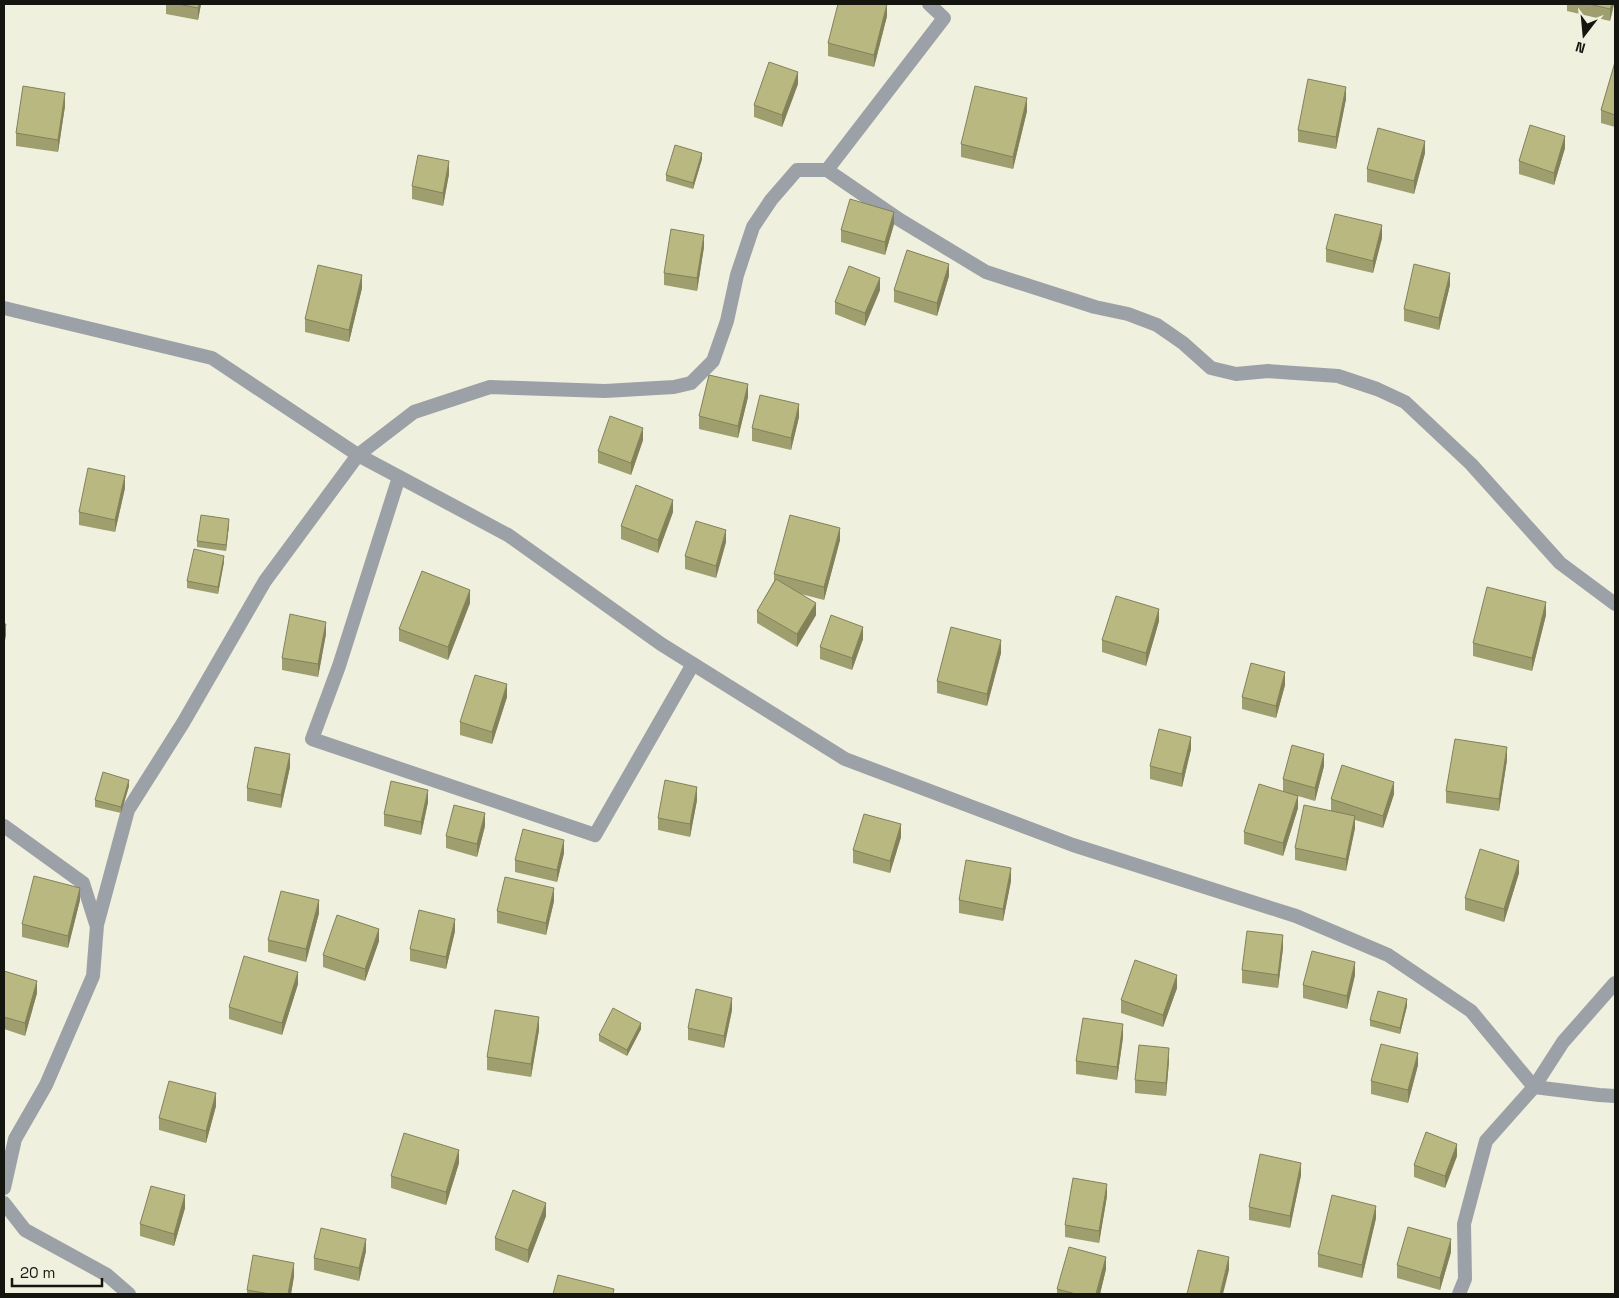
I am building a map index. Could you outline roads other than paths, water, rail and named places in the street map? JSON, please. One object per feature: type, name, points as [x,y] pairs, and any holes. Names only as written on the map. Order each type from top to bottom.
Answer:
[{"type":"street","points":[[828,170],[944,18],[930,4]]},
{"type":"street","points":[[4,1188],[15,1139],[46,1085],[93,976],[97,925],[128,810],[183,723],[265,581],[358,455],[414,412],[490,387],[605,391],[674,387],[691,383],[713,361],[727,321],[737,274],[753,227],[771,200],[798,170],[828,170],[900,220],[986,272],[1095,307],[1128,314],[1157,325],[1183,343],[1211,368],[1236,374],[1268,371],[1338,376],[1378,389],[1405,402],[1471,464],[1560,563],[1615,604]]},
{"type":"street","points":[[4,308],[212,358],[358,455],[508,534],[661,644],[845,759],[1073,844],[1296,916],[1388,955],[1471,1012],[1534,1087],[1599,1096],[1615,1096]]},
{"type":"street","points":[[399,477],[339,666],[312,739],[595,835],[694,664]]},
{"type":"street","points":[[4,826],[83,883],[97,925]]},
{"type":"street","points":[[1459,1294],[1465,1279],[1464,1224],[1486,1141],[1534,1087],[1563,1042],[1615,983]]},
{"type":"street","points":[[4,1203],[25,1230],[107,1276],[129,1294]]}]
